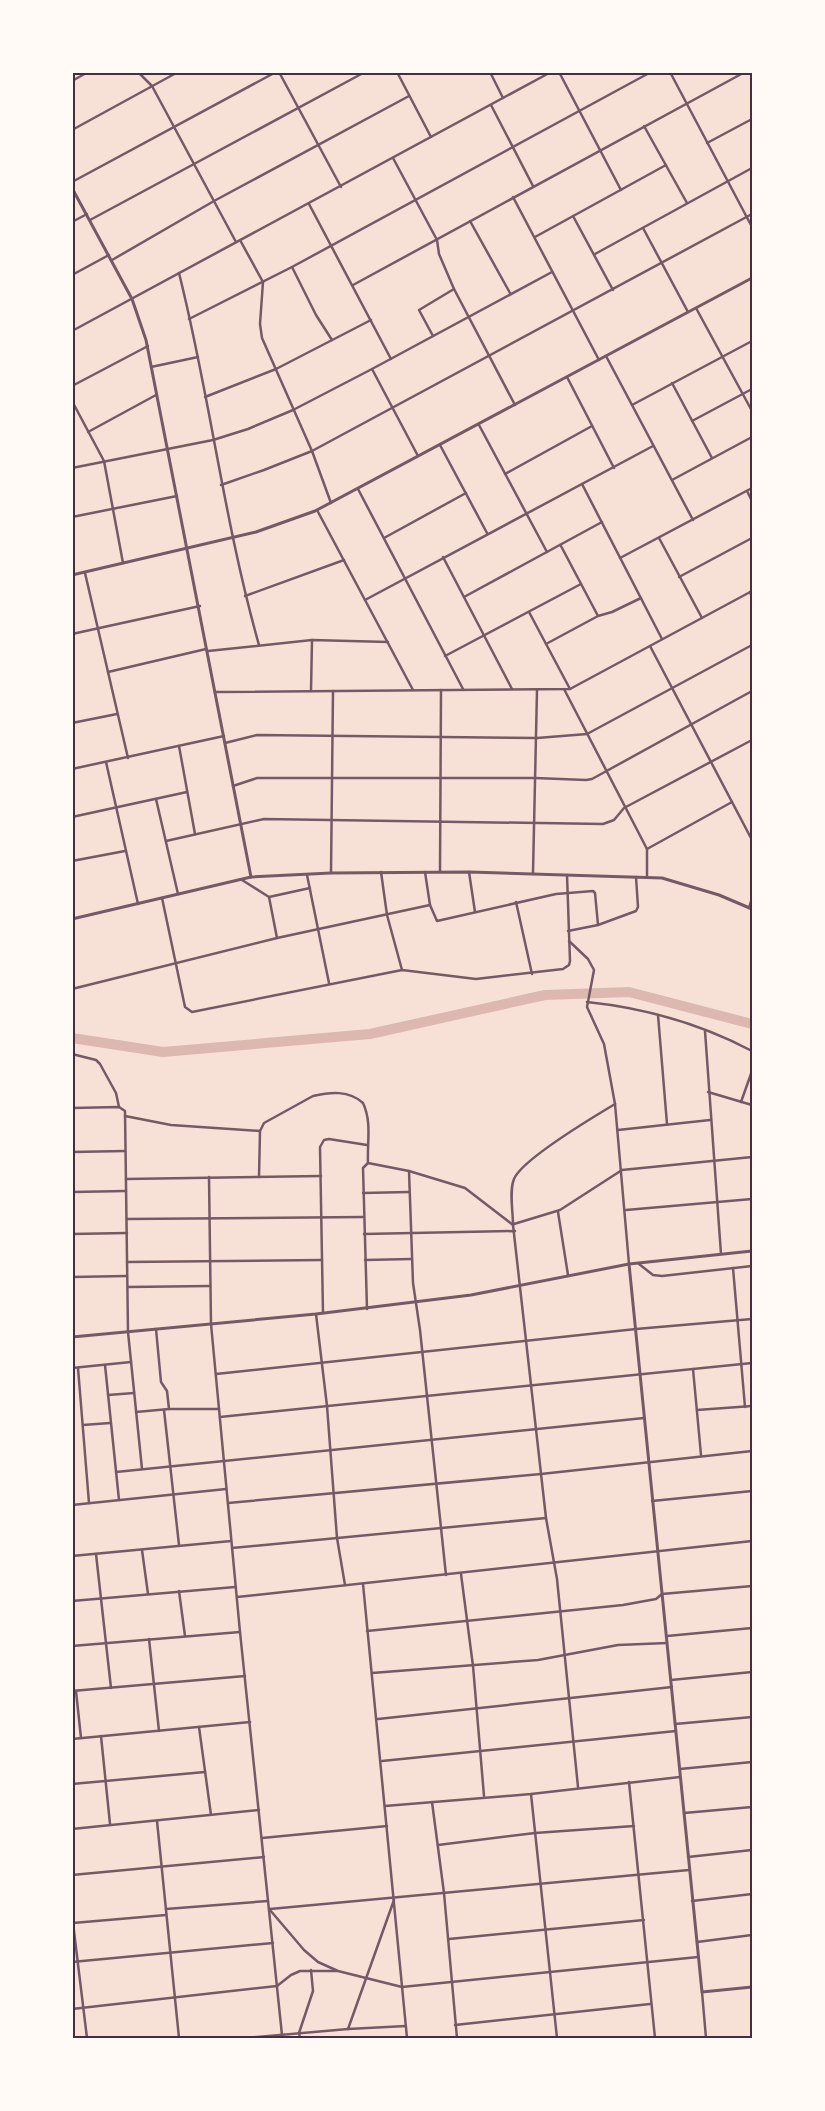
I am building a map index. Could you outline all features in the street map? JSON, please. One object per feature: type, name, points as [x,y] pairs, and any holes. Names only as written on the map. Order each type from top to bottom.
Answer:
[{"type":"street","points":[[72,81],[88,72]]},
{"type":"street","points":[[138,72],[152,86],[236,242]]},
{"type":"street","points":[[72,130],[178,72]]},
{"type":"street","points":[[72,182],[277,72],[340,187]]},
{"type":"street","points":[[90,220],[365,72]]},
{"type":"street","points":[[396,72],[431,137]]},
{"type":"street","points":[[490,72],[503,98]]},
{"type":"street","points":[[72,331],[551,72]]},
{"type":"street","points":[[559,72],[621,190]]},
{"type":"street","points":[[189,319],[292,267],[651,72]]},
{"type":"street","points":[[670,72],[752,227]]},
{"type":"street","points":[[353,285],[470,222],[513,196],[745,72]]},
{"type":"street","points":[[112,260],[214,201],[409,96]]},
{"type":"street","points":[[490,104],[533,186]]},
{"type":"street","points":[[707,143],[752,119]]},
{"type":"street","points":[[644,126],[687,203]]},
{"type":"street","points":[[393,158],[437,240],[439,254],[454,289],[515,405]]},
{"type":"street","points":[[535,237],[666,165]]},
{"type":"street","points":[[595,254],[752,168]]},
{"type":"street","points":[[72,188],[132,299],[148,346],[156,395],[200,606],[251,877]]},
{"type":"street","points":[[513,196],[599,360]]},
{"type":"street","points":[[309,204],[332,244],[391,359]]},
{"type":"street","points":[[72,222],[87,214]]},
{"type":"street","points":[[221,485],[312,451],[752,214]]},
{"type":"street","points":[[573,216],[613,290]]},
{"type":"street","points":[[470,222],[510,293]]},
{"type":"street","points":[[643,228],[688,312]]},
{"type":"street","points":[[240,240],[263,282],[260,331],[312,451],[331,503]]},
{"type":"street","points":[[72,275],[109,255]]},
{"type":"street","points":[[292,267],[332,340]]},
{"type":"street","points":[[72,468],[213,440],[248,429],[293,410],[552,272]]},
{"type":"street","points":[[179,273],[198,357],[232,538],[245,596],[259,645]]},
{"type":"street","points":[[72,575],[232,538],[317,510],[752,278]]},
{"type":"street","points":[[433,336],[419,310],[454,289]]},
{"type":"street","points":[[696,308],[752,411]]},
{"type":"street","points":[[204,397],[276,369],[371,320]]},
{"type":"street","points":[[632,405],[752,340]]},
{"type":"street","points":[[72,386],[148,346]]},
{"type":"street","points":[[606,356],[693,520]]},
{"type":"street","points":[[151,368],[198,357]]},
{"type":"street","points":[[372,369],[419,456]]},
{"type":"street","points":[[567,377],[614,468]]},
{"type":"street","points":[[672,383],[712,458]]},
{"type":"street","points":[[692,421],[752,389]]},
{"type":"street","points":[[88,432],[156,395]]},
{"type":"street","points":[[72,401],[104,461],[123,564]]},
{"type":"street","points":[[478,425],[547,552]]},
{"type":"street","points":[[505,474],[592,426]]},
{"type":"street","points":[[672,480],[752,437]]},
{"type":"street","points":[[440,445],[487,533]]},
{"type":"street","points":[[365,600],[487,533],[653,446]]},
{"type":"street","points":[[582,484],[662,639]]},
{"type":"street","points":[[620,558],[752,488]]},
{"type":"street","points":[[358,489],[463,690]]},
{"type":"street","points":[[747,491],[752,501]]},
{"type":"street","points":[[383,538],[466,494]]},
{"type":"street","points":[[72,517],[177,496]]},
{"type":"street","points":[[317,510],[413,690]]},
{"type":"street","points":[[464,597],[561,546],[602,522]]},
{"type":"street","points":[[658,538],[702,618]]},
{"type":"street","points":[[680,577],[752,538]]},
{"type":"street","points":[[561,546],[598,616]]},
{"type":"street","points":[[443,558],[512,689]]},
{"type":"street","points":[[245,596],[344,560]]},
{"type":"street","points":[[85,573],[128,758]]},
{"type":"street","points":[[445,656],[581,584]]},
{"type":"street","points":[[215,692],[570,689],[751,592],[752,597]]},
{"type":"street","points":[[546,644],[598,616],[612,612],[641,598]]},
{"type":"street","points":[[72,634],[200,606]]},
{"type":"street","points":[[529,612],[570,689]]},
{"type":"street","points":[[108,672],[208,650],[312,640],[388,642]]},
{"type":"street","points":[[311,692],[312,640]]},
{"type":"street","points":[[225,743],[257,735],[537,738],[587,734],[752,645]]},
{"type":"street","points":[[650,646],[752,840]]},
{"type":"street","points":[[564,689],[647,850],[647,877]]},
{"type":"street","points":[[440,872],[441,690]]},
{"type":"street","points":[[533,873],[537,690]]},
{"type":"street","points":[[331,873],[330,820],[333,691]]},
{"type":"street","points":[[234,786],[257,778],[592,779],[752,692]]},
{"type":"street","points":[[72,723],[118,714]]},
{"type":"street","points":[[72,769],[224,736]]},
{"type":"street","points":[[166,841],[264,819],[603,824],[614,820],[624,808],[752,740]]},
{"type":"street","points":[[179,746],[196,834]]},
{"type":"street","points":[[106,762],[138,904]]},
{"type":"street","points":[[72,817],[187,792]]},
{"type":"street","points":[[156,799],[178,894]]},
{"type":"street","points":[[647,850],[732,802]]},
{"type":"street","points":[[72,862],[125,851]]},
{"type":"street","points":[[381,872],[388,914],[402,970]]},
{"type":"street","points":[[424,872],[430,905],[437,921],[516,902],[566,893],[594,892],[598,925]]},
{"type":"street","points":[[469,872],[475,912]]},
{"type":"street","points":[[72,919],[251,877],[331,873],[469,872],[647,877],[675,881],[751,908],[752,898]]},
{"type":"street","points":[[307,874],[329,983]]},
{"type":"street","points":[[162,898],[185,1007],[192,1012],[329,983],[402,970],[476,978],[532,974],[563,969],[569,965],[567,874]]},
{"type":"street","points":[[568,931],[598,925],[636,911],[638,908],[636,877]]},
{"type":"street","points":[[241,879],[269,897],[310,888]]},
{"type":"street","points":[[269,897],[277,938]]},
{"type":"street","points":[[516,902],[532,974]]},
{"type":"street","points":[[72,989],[277,938],[430,905]]},
{"type":"street","points":[[569,940],[593,966],[587,1002],[604,1044],[615,1104],[648,1462],[706,2038]]},
{"type":"street","points":[[587,1002],[683,1021],[752,1051]]},
{"type":"street","points":[[658,1015],[668,1124]]},
{"type":"street","points":[[705,1030],[721,1254]]},
{"type":"street","points":[[72,1054],[96,1060],[100,1064],[116,1093],[119,1107]]},
{"type":"street","points":[[741,1102],[752,1071]]},
{"type":"street","points":[[708,1092],[752,1105]]},
{"type":"street","points":[[259,1177],[260,1131],[264,1123],[313,1096],[343,1094],[359,1100],[366,1109],[369,1130],[367,1145],[368,1163],[363,1168],[367,1308]]},
{"type":"street","points":[[578,1787],[513,1224],[512,1189],[516,1175],[568,1132],[615,1104]]},
{"type":"street","points":[[72,1108],[119,1107],[123,1109],[125,1116],[128,1332],[142,1469]]},
{"type":"street","points":[[125,1116],[171,1125],[260,1131]]},
{"type":"street","points":[[618,1130],[710,1120]]},
{"type":"street","points":[[323,1313],[320,1147],[324,1140],[367,1145]]},
{"type":"street","points":[[72,1152],[125,1151]]},
{"type":"street","points":[[513,1224],[557,1211],[622,1170],[752,1157]]},
{"type":"street","points":[[368,1163],[409,1171],[465,1188],[513,1224]]},
{"type":"street","points":[[409,1171],[411,1259],[446,1575]]},
{"type":"street","points":[[126,1179],[321,1176]]},
{"type":"street","points":[[209,1177],[210,1324],[236,1597],[282,2035]]},
{"type":"street","points":[[72,1192],[126,1191]]},
{"type":"street","points":[[363,1193],[409,1192]]},
{"type":"street","points":[[626,1210],[752,1199]]},
{"type":"street","points":[[557,1211],[569,1277]]},
{"type":"street","points":[[126,1219],[363,1217]]},
{"type":"street","points":[[364,1234],[515,1231]]},
{"type":"street","points":[[72,1234],[127,1234]]},
{"type":"street","points":[[72,1337],[316,1314],[416,1302],[520,1287],[629,1264],[752,1251]]},
{"type":"street","points":[[365,1260],[411,1259]]},
{"type":"street","points":[[127,1262],[322,1260]]},
{"type":"street","points":[[638,1263],[653,1275],[662,1276],[752,1266]]},
{"type":"street","points":[[733,1268],[744,1406]]},
{"type":"street","points":[[72,1277],[127,1276]]},
{"type":"street","points":[[128,1287],[210,1286]]},
{"type":"street","points":[[316,1314],[326,1406],[332,1494],[345,1586]]},
{"type":"street","points":[[216,1374],[752,1318]]},
{"type":"street","points":[[156,1330],[161,1382],[167,1391],[170,1409]]},
{"type":"street","points":[[72,1368],[131,1362]]},
{"type":"street","points":[[220,1417],[752,1363]]},
{"type":"street","points":[[105,1365],[118,1500]]},
{"type":"street","points":[[78,1368],[89,1503]]},
{"type":"street","points":[[693,1369],[701,1455]]},
{"type":"street","points":[[108,1396],[134,1393]]},
{"type":"street","points":[[696,1410],[752,1406]]},
{"type":"street","points":[[136,1412],[170,1409],[219,1409]]},
{"type":"street","points":[[164,1410],[179,1545]]},
{"type":"street","points":[[116,1472],[224,1459],[644,1418]]},
{"type":"street","points":[[83,1425],[110,1423]]},
{"type":"street","points":[[228,1503],[541,1474],[752,1450]]},
{"type":"street","points":[[72,1505],[226,1489]]},
{"type":"street","points":[[652,1501],[752,1491]]},
{"type":"street","points":[[232,1548],[546,1518]]},
{"type":"street","points":[[72,1556],[232,1541]]},
{"type":"street","points":[[236,1597],[462,1574],[752,1541]]},
{"type":"street","points":[[142,1550],[148,1594]]},
{"type":"street","points":[[96,1554],[111,1688]]},
{"type":"street","points":[[462,1574],[477,1706],[484,1796]]},
{"type":"street","points":[[363,1584],[407,2038]]},
{"type":"street","points":[[367,1631],[647,1602],[656,1599],[662,1594],[752,1586]]},
{"type":"street","points":[[72,1601],[235,1587]]},
{"type":"street","points":[[179,1591],[185,1636]]},
{"type":"street","points":[[667,1636],[752,1628]]},
{"type":"street","points":[[72,1646],[240,1632]]},
{"type":"street","points":[[149,1639],[160,1731]]},
{"type":"street","points":[[372,1673],[473,1666],[564,1656],[618,1644],[667,1643]]},
{"type":"street","points":[[671,1680],[752,1672]]},
{"type":"street","points":[[81,1738],[74,1691],[245,1676]]},
{"type":"street","points":[[377,1719],[477,1706],[672,1687]]},
{"type":"street","points":[[675,1724],[752,1717]]},
{"type":"street","points":[[72,1739],[250,1722]]},
{"type":"street","points":[[199,1727],[211,1815]]},
{"type":"street","points":[[381,1761],[481,1753],[676,1731]]},
{"type":"street","points":[[101,1736],[110,1825]]},
{"type":"street","points":[[680,1769],[752,1762]]},
{"type":"street","points":[[72,1784],[205,1772]]},
{"type":"street","points":[[385,1806],[484,1796],[531,1794],[578,1787],[680,1777]]},
{"type":"street","points":[[629,1782],[644,1920],[650,2004],[655,2038]]},
{"type":"street","points":[[531,1794],[557,2038]]},
{"type":"street","points":[[432,1802],[444,1892],[457,2038]]},
{"type":"street","points":[[684,1813],[752,1807]]},
{"type":"street","points":[[72,1830],[259,1810]]},
{"type":"street","points":[[157,1821],[179,2038]]},
{"type":"street","points":[[262,1838],[387,1826]]},
{"type":"street","points":[[438,1845],[535,1833],[634,1826]]},
{"type":"street","points":[[688,1857],[752,1850]]},
{"type":"street","points":[[72,1875],[264,1857]]},
{"type":"street","points":[[270,1909],[540,1882],[690,1870]]},
{"type":"street","points":[[692,1900],[752,1894]]},
{"type":"street","points":[[348,2029],[394,1898]]},
{"type":"street","points":[[166,1909],[268,1901]]},
{"type":"street","points":[[270,1909],[312,1957],[338,1971],[402,1987],[698,1957]]},
{"type":"street","points":[[73,1923],[166,1915]]},
{"type":"street","points":[[73,1917],[86,2038]]},
{"type":"street","points":[[448,1940],[644,1920]]},
{"type":"street","points":[[696,1942],[752,1935]]},
{"type":"street","points":[[72,1962],[170,1954],[273,1942]]},
{"type":"street","points":[[72,2009],[277,1986],[295,1972],[311,1970],[324,1972],[338,1971]]},
{"type":"street","points":[[300,2038],[313,1990],[311,1970]]},
{"type":"street","points":[[702,1992],[752,1987]]},
{"type":"street","points":[[456,2024],[650,2004]]},
{"type":"street","points":[[246,2038],[406,2026]]},
{"type":"waterway","points":[[72,1038],[163,1052],[370,1034],[545,995],[629,992],[752,1024]]}]
